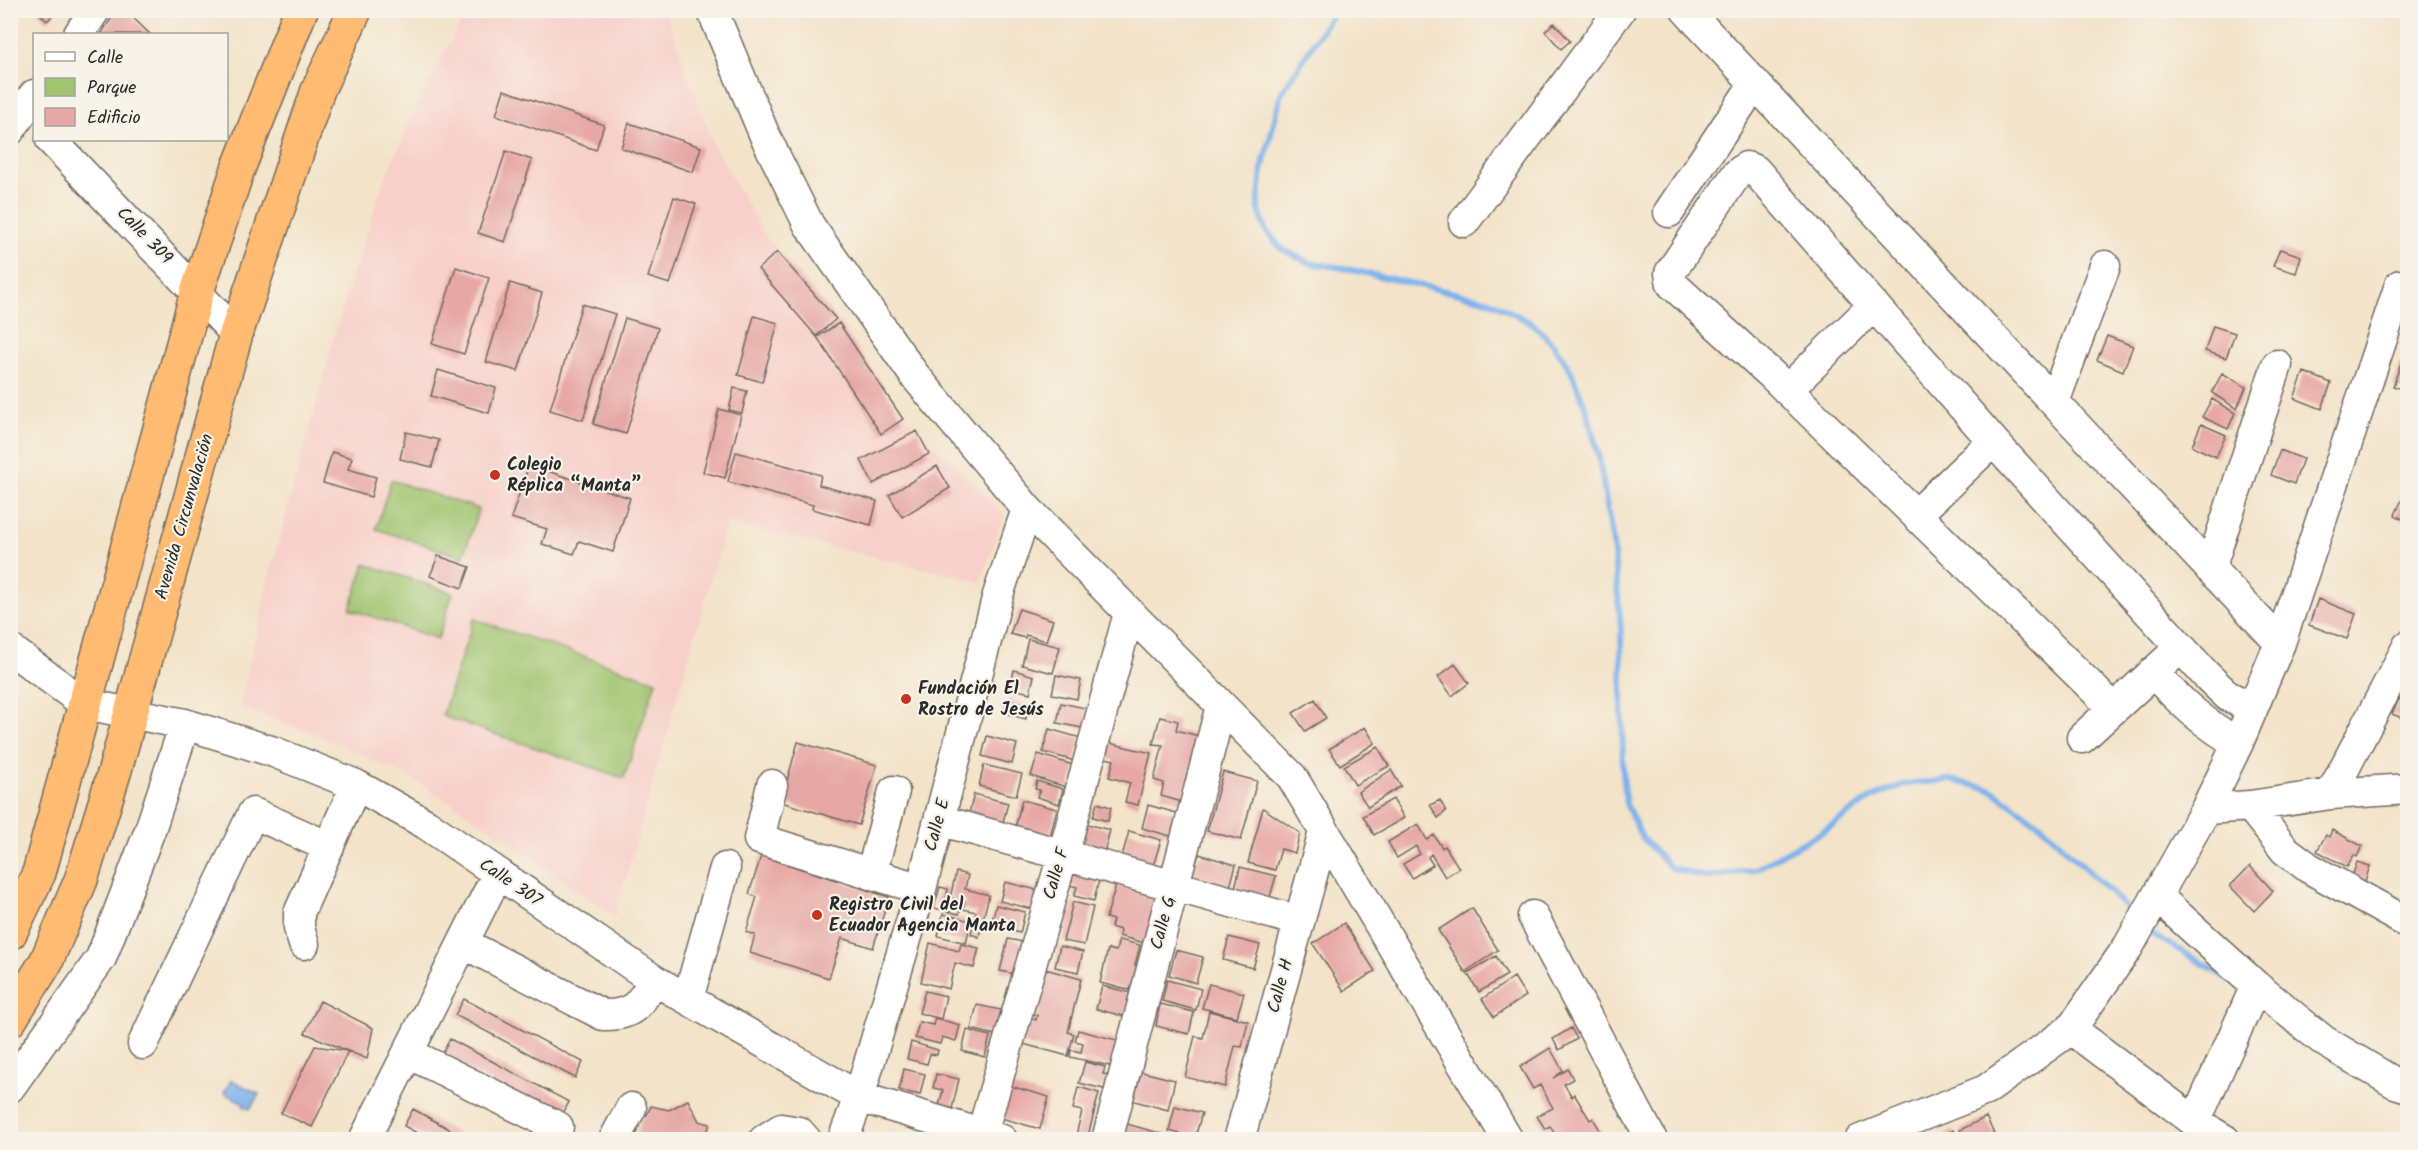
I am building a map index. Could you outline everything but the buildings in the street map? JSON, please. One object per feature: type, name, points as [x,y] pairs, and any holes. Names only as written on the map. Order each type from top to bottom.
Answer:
[{"type":"highway","points":[[10,933],[39,873],[197,292],[238,169],[301,10]]},
{"type":"highway","name":"Avenida Circunvalación","points":[[10,1020],[46,962],[81,880],[115,770],[236,334],[318,90],[355,10]]},
{"type":"street","points":[[80,33],[95,10]]},
{"type":"street","points":[[712,10],[765,136],[809,225],[915,376],[1027,509],[1292,777],[1508,1140]]},
{"type":"street","points":[[1464,222],[1620,10]]},
{"type":"street","points":[[1686,10],[2280,643]]},
{"type":"street","points":[[1669,212],[1755,83]]},
{"type":"street","name":"Calle 309","points":[[52,141],[236,334]]},
{"type":"street","points":[[2113,708],[1787,390],[1672,284],[1670,273],[1736,175],[1746,167],[1755,170],[1993,441],[2180,648],[2228,696],[2252,708]]},
{"type":"street","points":[[2054,402],[2105,266]]},
{"type":"street","points":[[1860,1140],[1986,1090],[2071,1029],[2128,947],[2206,809],[2238,743],[2280,643],[2400,285],[2408,289]]},
{"type":"street","points":[[1787,390],[1874,306]]},
{"type":"street","points":[[2210,569],[2277,365]]},
{"type":"street","points":[[1916,515],[1993,441]]},
{"type":"street","name":"Calle E","points":[[843,1140],[859,1097],[921,889],[998,595],[1027,509]]},
{"type":"street","name":"Calle F","points":[[992,1136],[1063,855],[1129,613]]},
{"type":"street","points":[[2331,794],[2408,646]]},
{"type":"street","points":[[2082,738],[2180,648]]},
{"type":"street","name":"Calle 307","points":[[10,649],[85,704],[185,724],[274,752],[356,784],[426,824],[654,980],[859,1097],[992,1136]]},
{"type":"street","points":[[2153,672],[2180,702],[2211,727],[2238,743]]},
{"type":"street","name":"Calle G","points":[[1107,1140],[1221,706]]},
{"type":"street","points":[[10,1087],[101,958],[150,830],[185,724]]},
{"type":"street","points":[[304,944],[299,913],[356,784]]},
{"type":"street","points":[[772,785],[759,839],[921,889]]},
{"type":"street","points":[[2206,809],[2250,807],[2331,794],[2408,789]]},
{"type":"street","points":[[871,874],[894,791]]},
{"type":"street","points":[[2250,807],[2285,850],[2309,868],[2408,923]]},
{"type":"street","points":[[143,1044],[253,813],[329,847]]},
{"type":"street","points":[[939,820],[1299,921]]},
{"type":"street","name":"Calle H","points":[[1239,1140],[1324,832]]},
{"type":"street","points":[[688,999],[725,868]]},
{"type":"street","points":[[364,1140],[497,874]]},
{"type":"street","points":[[2158,897],[2256,986],[2324,1041],[2395,1083],[2408,1088]]},
{"type":"street","points":[[1533,916],[1652,1140]]},
{"type":"street","points":[[463,943],[603,1015],[618,1016],[633,1010],[644,998],[654,980]]},
{"type":"street","points":[[2195,1122],[2256,986]]},
{"type":"street","points":[[2071,1029],[2195,1122],[2225,1140]]},
{"type":"street","points":[[408,1053],[558,1127]]},
{"type":"street","points":[[614,1140],[631,1108]]},
{"type":"street","points":[[764,1140],[781,1129],[799,1132],[806,1140]]},
{"type":"shaded area","name":"Colegio Réplica “Manta”","points":[[467,11],[665,11],[714,146],[764,234],[838,318],[907,419],[1004,514],[981,582],[727,522],[615,917],[466,812],[407,776],[321,737],[239,707],[271,569],[341,312],[383,183],[422,95]]},
{"type":"green space","points":[[391,480],[479,509],[463,557],[376,529]]},
{"type":"green space","points":[[365,564],[453,593],[438,639],[350,609]]},
{"type":"green space","points":[[474,619],[656,681],[624,778],[442,716]]},
{"type":"water","points":[[231,1080],[259,1094],[250,1109],[243,1106],[244,1103],[224,1093]]},
{"type":"waterway","points":[[1335,10],[1281,94],[1262,170],[1258,207],[1266,231],[1282,249],[1309,263],[1343,268],[1490,301],[1533,324],[1554,345],[1571,371],[1587,411],[1599,458],[1613,543],[1621,628],[1623,772],[1626,804],[1642,838],[1671,868],[1706,877],[1754,870],[1822,832],[1871,798],[1905,784],[1950,780],[1990,789],[2042,826],[2136,917]]},
{"type":"waterway","points":[[2147,928],[2156,936],[2230,980]]},
{"type":"place","name":"Colegio Réplica “Manta”","points":[[495,475]]},
{"type":"place","name":"Fundación El Rostro de Jesús","points":[[906,699]]},
{"type":"place","name":"Registro Civil del Ecuador Agencia Manta","points":[[817,915]]}]
